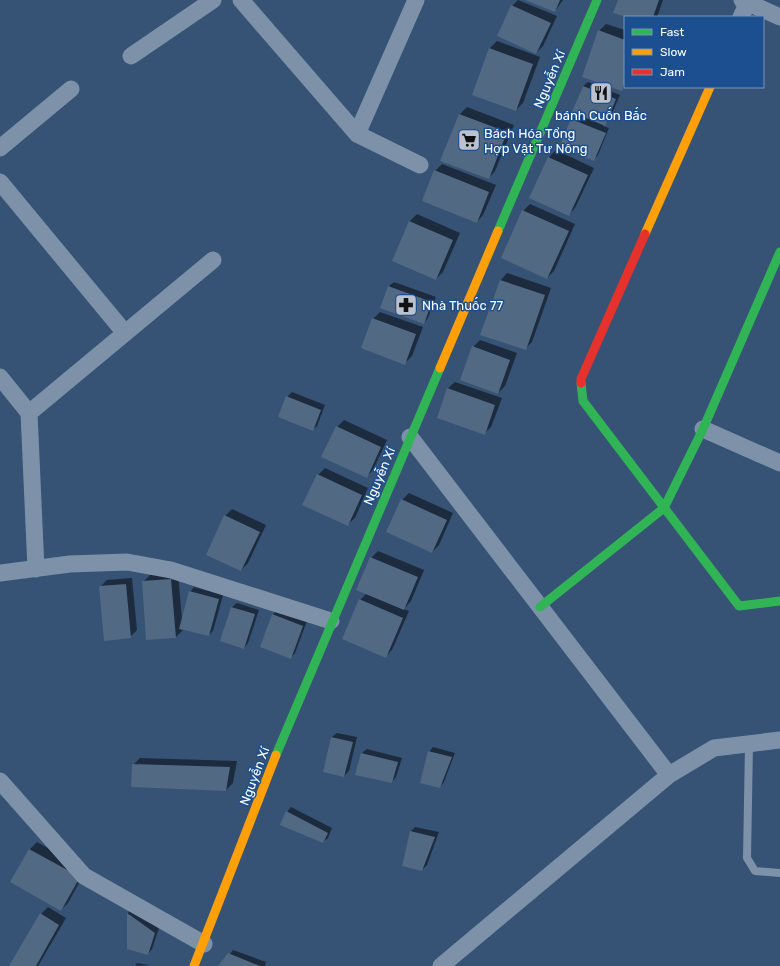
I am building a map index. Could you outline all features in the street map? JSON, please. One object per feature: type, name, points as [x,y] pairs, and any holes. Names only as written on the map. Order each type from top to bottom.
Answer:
[{"type":"street","points":[[131,56],[213,0]]},
{"type":"street","points":[[241,0],[357,134],[420,165]]},
{"type":"street","points":[[357,134],[416,0]]},
{"type":"street","name":"Nguyễn Xí","points":[[194,966],[204,944],[291,716],[597,0]]},
{"type":"street","points":[[745,5],[780,17]]},
{"type":"street","points":[[710,88],[581,379],[583,401],[739,606],[780,601]]},
{"type":"street","points":[[0,148],[71,89]]},
{"type":"street","points":[[0,182],[125,333]]},
{"type":"street","points":[[540,606],[664,508],[703,429],[780,252]]},
{"type":"street","points":[[29,413],[213,260]]},
{"type":"street","points":[[0,378],[29,413],[36,569]]},
{"type":"street","points":[[703,429],[780,463]]},
{"type":"street","points":[[410,437],[669,775]]},
{"type":"street","points":[[0,574],[70,564],[127,562],[172,570],[331,621]]},
{"type":"street","points":[[441,966],[669,775],[714,748],[780,740]]},
{"type":"street","points":[[0,781],[84,876],[204,944]]},
{"type":"lane","points":[[749,744],[747,858],[755,871],[780,873]]},
{"type":"building","points":[[525,0],[560,0],[555,12]]},
{"type":"building","points":[[618,0],[659,0],[653,16],[624,16],[613,13]]},
{"type":"building","points":[[511,5],[551,23],[536,54],[497,36]]},
{"type":"building","points":[[598,30],[624,40],[624,85],[622,91],[582,77]]},
{"type":"building","points":[[489,48],[533,64],[516,111],[472,95]]},
{"type":"building","points":[[583,86],[616,99],[605,126],[572,112]]},
{"type":"building","points":[[459,114],[507,132],[489,179],[440,161]]},
{"type":"building","points":[[571,119],[606,133],[594,161],[559,147]]},
{"type":"building","points":[[548,157],[588,175],[569,216],[529,198]]},
{"type":"building","points":[[434,170],[489,192],[477,223],[422,201]]},
{"type":"building","points":[[522,210],[569,231],[547,279],[501,258]]},
{"type":"building","points":[[409,221],[453,240],[436,280],[392,261]]},
{"type":"building","points":[[500,280],[545,295],[526,350],[480,335]]},
{"type":"building","name":"Nhà Thuốc 77","points":[[388,286],[432,302],[424,324],[380,308]]},
{"type":"building","points":[[372,318],[416,334],[405,365],[361,348]]},
{"type":"building","points":[[472,346],[510,360],[498,394],[460,380]]},
{"type":"building","points":[[447,388],[495,405],[485,435],[437,418]]},
{"type":"building","points":[[286,396],[321,410],[313,431],[278,417]]},
{"type":"building","points":[[336,426],[381,447],[367,478],[321,457]]},
{"type":"building","points":[[317,474],[362,495],[348,526],[302,505]]},
{"type":"building","points":[[401,499],[447,520],[432,553],[386,532]]},
{"type":"building","points":[[224,515],[260,532],[241,571],[206,555]]},
{"type":"building","points":[[370,557],[418,577],[404,610],[356,590]]},
{"type":"building","points":[[171,579],[176,638],[146,640],[142,581]]},
{"type":"building","points":[[126,584],[131,638],[104,641],[99,586]]},
{"type":"building","points":[[189,591],[219,599],[209,636],[179,629]]},
{"type":"building","points":[[359,599],[403,618],[386,658],[342,639]]},
{"type":"building","points":[[231,607],[255,614],[244,649],[220,641]]},
{"type":"building","points":[[272,614],[303,626],[291,659],[260,647]]},
{"type":"building","points":[[331,737],[353,742],[344,777],[323,772]]},
{"type":"building","points":[[428,751],[452,757],[440,788],[420,783]]},
{"type":"building","points":[[361,753],[398,762],[392,783],[355,775]]},
{"type":"building","points":[[132,764],[230,767],[226,791],[131,787]]},
{"type":"building","points":[[286,811],[328,833],[323,843],[280,825]]},
{"type":"building","points":[[410,831],[435,837],[422,871],[402,866]]},
{"type":"building","points":[[29,849],[80,877],[61,911],[10,882]]},
{"type":"building","points":[[40,913],[59,925],[36,966],[9,966]]},
{"type":"building","points":[[127,913],[155,933],[148,955],[127,949]]},
{"type":"building","points":[[228,953],[260,966],[218,966]]},
{"type":"traffic: fast","points":[[498,231],[597,0]]},
{"type":"traffic: fast","points":[[540,607],[664,508],[703,429],[780,252]]},
{"type":"traffic: fast","points":[[276,755],[440,368]]},
{"type":"traffic: fast","points":[[581,383],[583,401],[739,606],[780,601]]},
{"type":"traffic: slow","points":[[645,234],[710,88]]},
{"type":"traffic: slow","points":[[440,368],[498,231]]},
{"type":"traffic: slow","points":[[194,966],[276,755]]},
{"type":"traffic: jam","points":[[581,383],[581,379],[645,234]]},
{"type":"place","name":"bánh Cuốn Bắc","points":[[601,93]]},
{"type":"place","name":"Bách Hóa Tổng Hợp Vật Tư Nông","points":[[469,140]]},
{"type":"place","name":"Nhà Thuốc 77","points":[[406,305]]}]
